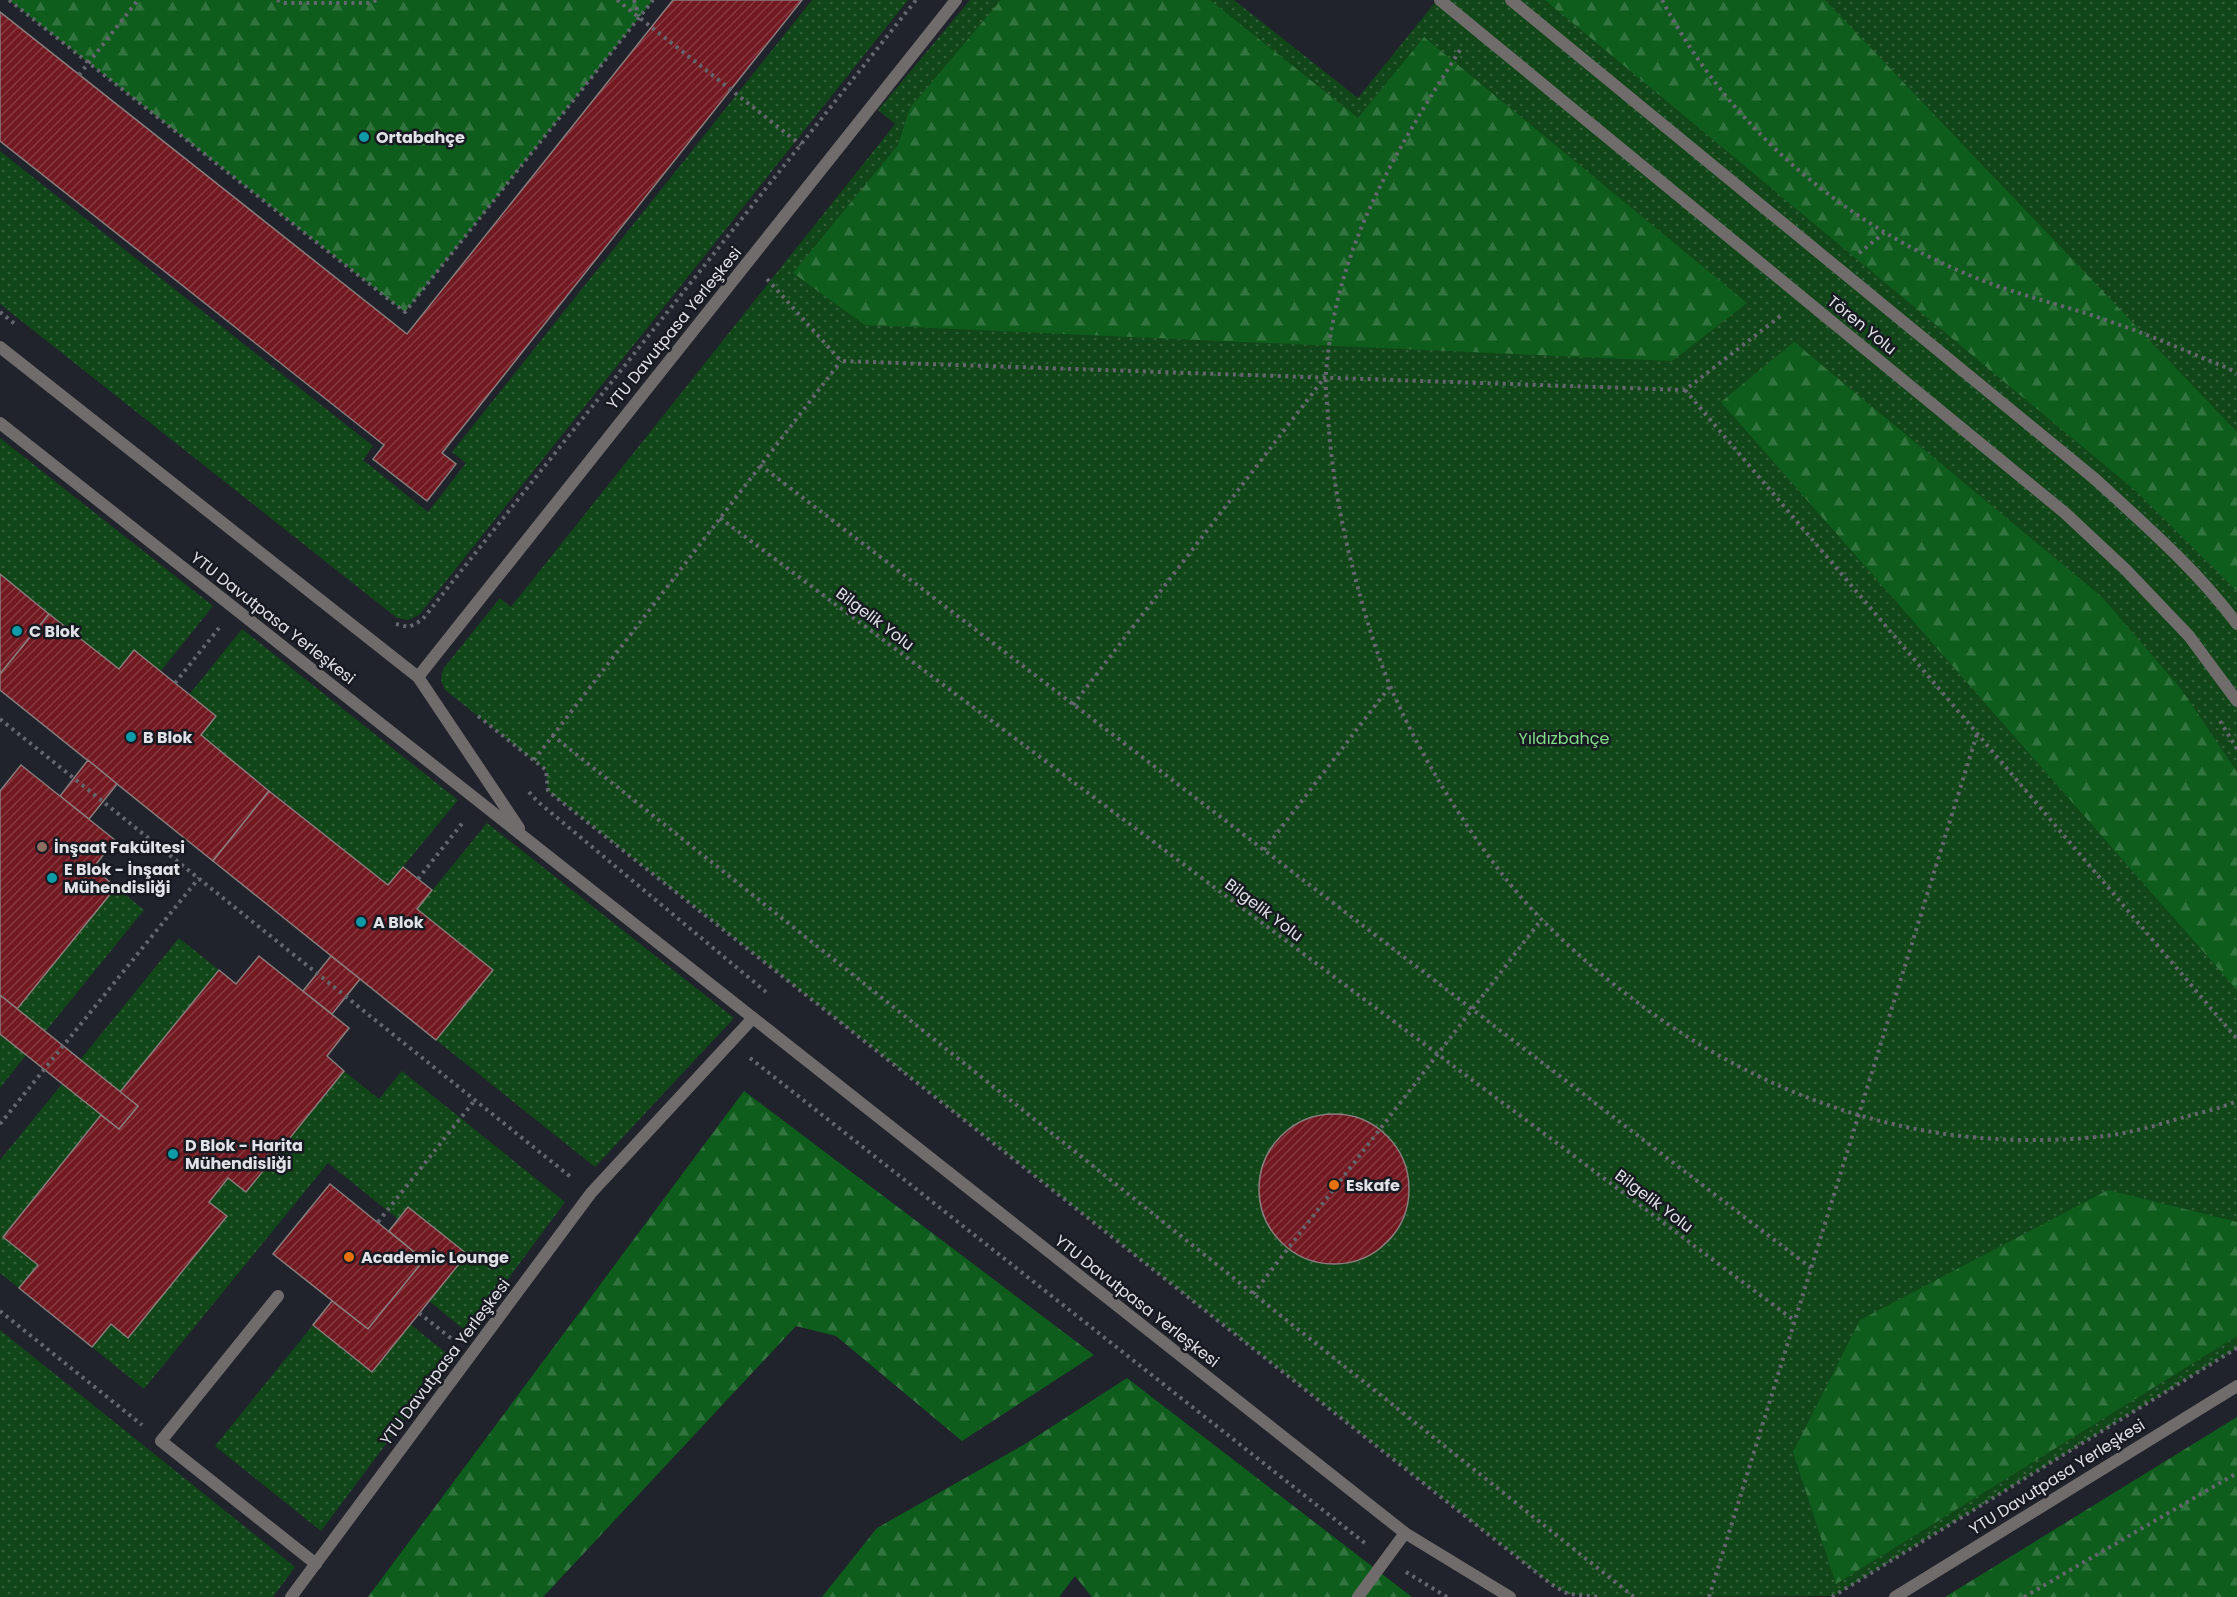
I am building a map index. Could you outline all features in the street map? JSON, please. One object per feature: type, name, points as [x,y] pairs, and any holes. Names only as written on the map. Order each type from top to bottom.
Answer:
[{"type":"street","name":"YTU Davutpasa Yerleşkesi","points":[[418,677],[956,0]]},
{"type":"street","name":"Tören Yolu","points":[[1440,0],[2065,513],[2126,570],[2189,636],[2237,701]]},
{"type":"street","name":"Tören Yolu","points":[[1511,0],[2095,479],[2159,537],[2225,607],[2237,624]]},
{"type":"street","name":"YTU Davutpasa Yerleşkesi","points":[[0,347],[418,677],[526,839]]},
{"type":"street","name":"YTU Davutpasa Yerleşkesi","points":[[0,423],[1405,1533],[1510,1597]]},
{"type":"street","name":"YTU Davutpasa Yerleşkesi","points":[[291,1597],[591,1193],[753,1018]]},
{"type":"street","points":[[278,1296],[161,1441],[316,1564]]},
{"type":"street","name":"YTU Davutpasa Yerleşkesi","points":[[1895,1597],[2237,1386]]},
{"type":"street","points":[[1358,1597],[1405,1533]]},
{"type":"path","points":[[9,0],[405,312],[653,0]]},
{"type":"path","points":[[79,75],[138,0]]},
{"type":"path","points":[[277,0],[284,3],[369,3],[377,0]]},
{"type":"path","points":[[617,0],[801,145]]},
{"type":"path","points":[[634,0],[639,18]]},
{"type":"path","points":[[394,624],[409,627],[422,621],[916,0]]},
{"type":"path","points":[[1662,0],[1700,62],[1741,114],[1791,165],[1848,210],[1912,248],[1977,278],[2106,320],[2237,373]]},
{"type":"path","points":[[1474,28],[1409,131],[1380,185],[1354,242],[1334,310],[1325,377],[1330,445],[1346,542],[1360,595],[1400,708],[1462,818],[1541,920],[1588,963],[1638,1003],[1690,1038],[1743,1070],[1800,1096],[1858,1117],[1917,1131],[1976,1139],[2041,1140],[2106,1136],[2169,1122],[2237,1101]]},
{"type":"path","points":[[1453,44],[1468,57]]},
{"type":"path","points":[[750,260],[841,361],[1685,390],[2237,1039]]},
{"type":"path","points":[[0,312],[19,326]]},
{"type":"path","points":[[1782,314],[1791,322]]},
{"type":"path","points":[[534,760],[841,361]]},
{"type":"path","points":[[1073,705],[1325,377]]},
{"type":"path","points":[[760,465],[1811,1268]]},
{"type":"path","name":"Bilgelik Yolu","points":[[720,518],[1795,1321]]},
{"type":"path","points":[[463,569],[488,589]]},
{"type":"path","points":[[175,683],[235,609]]},
{"type":"path","points":[[1264,850],[1391,685]]},
{"type":"path","points":[[472,711],[546,770],[548,791],[1542,1577],[1568,1594],[1601,1597]]},
{"type":"path","points":[[0,718],[591,1193]]},
{"type":"path","points":[[2218,718],[2237,748]]},
{"type":"path","points":[[1709,1597],[1977,734]]},
{"type":"path","points":[[552,735],[1634,1597]]},
{"type":"path","points":[[522,783],[537,801],[774,998]]},
{"type":"path","points":[[418,879],[480,802]]},
{"type":"path","points":[[0,1124],[199,878]]},
{"type":"path","points":[[1253,1294],[1541,920]]},
{"type":"path","points":[[743,1052],[1386,1560],[1447,1597]]},
{"type":"path","points":[[378,1222],[475,1100]]},
{"type":"path","points":[[0,1311],[161,1441]]},
{"type":"path","points":[[420,1313],[471,1355]]},
{"type":"path","points":[[1832,1597],[2237,1348]]},
{"type":"path","points":[[2024,1597],[2237,1473]]},
{"type":"green space","name":"Ortabahçe","points":[[9,0],[653,0],[405,312]]},
{"type":"green space","points":[[812,0],[908,0],[419,615],[408,620],[397,618],[0,304],[0,151],[373,446],[363,460],[428,512],[466,463],[452,452]]},
{"type":"green space","name":"Yıldızbahçe","points":[[970,0],[1234,0],[1358,98],[1437,0],[2237,0],[2237,1348],[1834,1596],[1601,1597],[1568,1594],[1551,1584],[548,791],[546,770],[445,690],[441,680],[443,669],[500,598],[511,607],[895,124],[878,110]]},
{"type":"green space","points":[[1001,0],[1210,0],[1358,118],[1424,37],[1747,303],[1672,361],[865,325],[793,273],[898,145],[910,108]]},
{"type":"green space","points":[[1545,0],[1825,0],[2237,432],[2237,591],[2137,492]]},
{"type":"green space","points":[[1794,342],[2102,597],[2181,689],[2237,772],[2237,990],[1721,402]]},
{"type":"green space","points":[[0,438],[213,606],[160,672],[119,669],[0,574]]},
{"type":"green space","points":[[242,629],[458,800],[388,885],[201,735],[189,695]]},
{"type":"green space","points":[[487,823],[734,1018],[595,1167],[436,1040],[493,970],[417,909]]},
{"type":"green space","points":[[116,887],[144,910],[45,1032],[17,1009]]},
{"type":"green space","points":[[179,938],[219,970],[120,1092],[80,1060]]},
{"type":"green space","points":[[0,1034],[26,1055],[0,1088]]},
{"type":"green space","points":[[344,1071],[379,1099],[402,1071],[565,1202],[468,1333],[429,1301],[466,1254],[399,1220],[328,1163],[144,1389],[92,1347],[111,1324],[128,1337],[226,1215],[209,1202],[228,1178],[246,1192]]},
{"type":"green space","points":[[62,1084],[101,1115],[3,1236],[38,1265],[19,1288],[0,1273],[0,1160]]},
{"type":"green space","points":[[744,1091],[1094,1355],[962,1441],[836,1336],[796,1326],[543,1597],[368,1597]]},
{"type":"green space","points":[[2108,1190],[2237,1222],[2237,1336],[1836,1584],[1793,1452],[1860,1320]]},
{"type":"green space","points":[[410,1324],[451,1357],[321,1531],[215,1446],[313,1325],[372,1372]]},
{"type":"green space","points":[[0,1330],[295,1567],[273,1597],[0,1597]]},
{"type":"green space","points":[[1127,1378],[1412,1597],[1092,1597],[1075,1576],[1059,1597],[822,1597],[877,1528],[1025,1444]]},
{"type":"green space","points":[[2237,1417],[2237,1597],[1945,1597]]},
{"type":"building","points":[[673,0],[802,0],[442,453],[456,464],[427,501],[373,459],[384,445],[0,141],[0,12],[407,334]]},
{"type":"building","name":"C Blok","points":[[0,574],[49,614],[0,674]]},
{"type":"building","name":"B Blok","points":[[49,614],[119,669],[134,650],[216,716],[201,735],[269,791],[213,861],[0,690],[0,674]]},
{"type":"building","points":[[88,760],[117,784],[89,819],[60,796]]},
{"type":"building","name":"E Blok - İnşaat Mühendisliği","points":[[21,765],[115,840],[93,868],[116,887],[17,1009],[0,995],[0,791]]},
{"type":"building","name":"A Blok","points":[[269,791],[388,885],[403,867],[432,890],[417,909],[493,970],[436,1040],[213,861]]},
{"type":"building","name":"D Blok - Harita Mühendisliği","points":[[259,956],[349,1028],[327,1056],[344,1071],[246,1192],[228,1178],[209,1202],[227,1216],[128,1338],[111,1324],[92,1347],[19,1288],[38,1265],[3,1237],[101,1115],[119,1129],[138,1106],[120,1092],[219,970],[236,984]]},
{"type":"building","points":[[331,956],[360,979],[332,1014],[303,991]]},
{"type":"building","points":[[0,995],[138,1106],[119,1129],[0,1034]]},
{"type":"building","name":"Eskafe","points":[[1334,1114],[1349,1115],[1363,1120],[1376,1126],[1387,1136],[1397,1147],[1403,1160],[1408,1174],[1408,1204],[1403,1218],[1397,1231],[1387,1242],[1376,1252],[1363,1258],[1349,1263],[1334,1264],[1319,1263],[1305,1258],[1292,1252],[1281,1242],[1271,1231],[1265,1218],[1260,1204],[1259,1189],[1260,1174],[1265,1160],[1271,1147],[1281,1136],[1292,1126],[1305,1120],[1319,1115]]},
{"type":"building","name":"Academic Lounge","points":[[330,1184],[424,1260],[368,1329],[273,1254]]},
{"type":"building","points":[[408,1207],[467,1254],[372,1372],[313,1325],[332,1301],[368,1329],[424,1260],[389,1231]]},
{"type":"place","name":"Ortabahçe","points":[[364,137]]},
{"type":"place","name":"C Blok","points":[[17,631]]},
{"type":"place","name":"B Blok","points":[[131,737]]},
{"type":"place","name":"İnşaat Fakültesi","points":[[42,847]]},
{"type":"place","name":"E Blok - İnşaat Mühendisliği","points":[[52,878]]},
{"type":"place","name":"A Blok","points":[[361,922]]},
{"type":"place","name":"D Blok - Harita Mühendisliği","points":[[173,1154]]},
{"type":"place","name":"Eskafe","points":[[1334,1185]]},
{"type":"place","name":"Academic Lounge","points":[[349,1257]]}]
